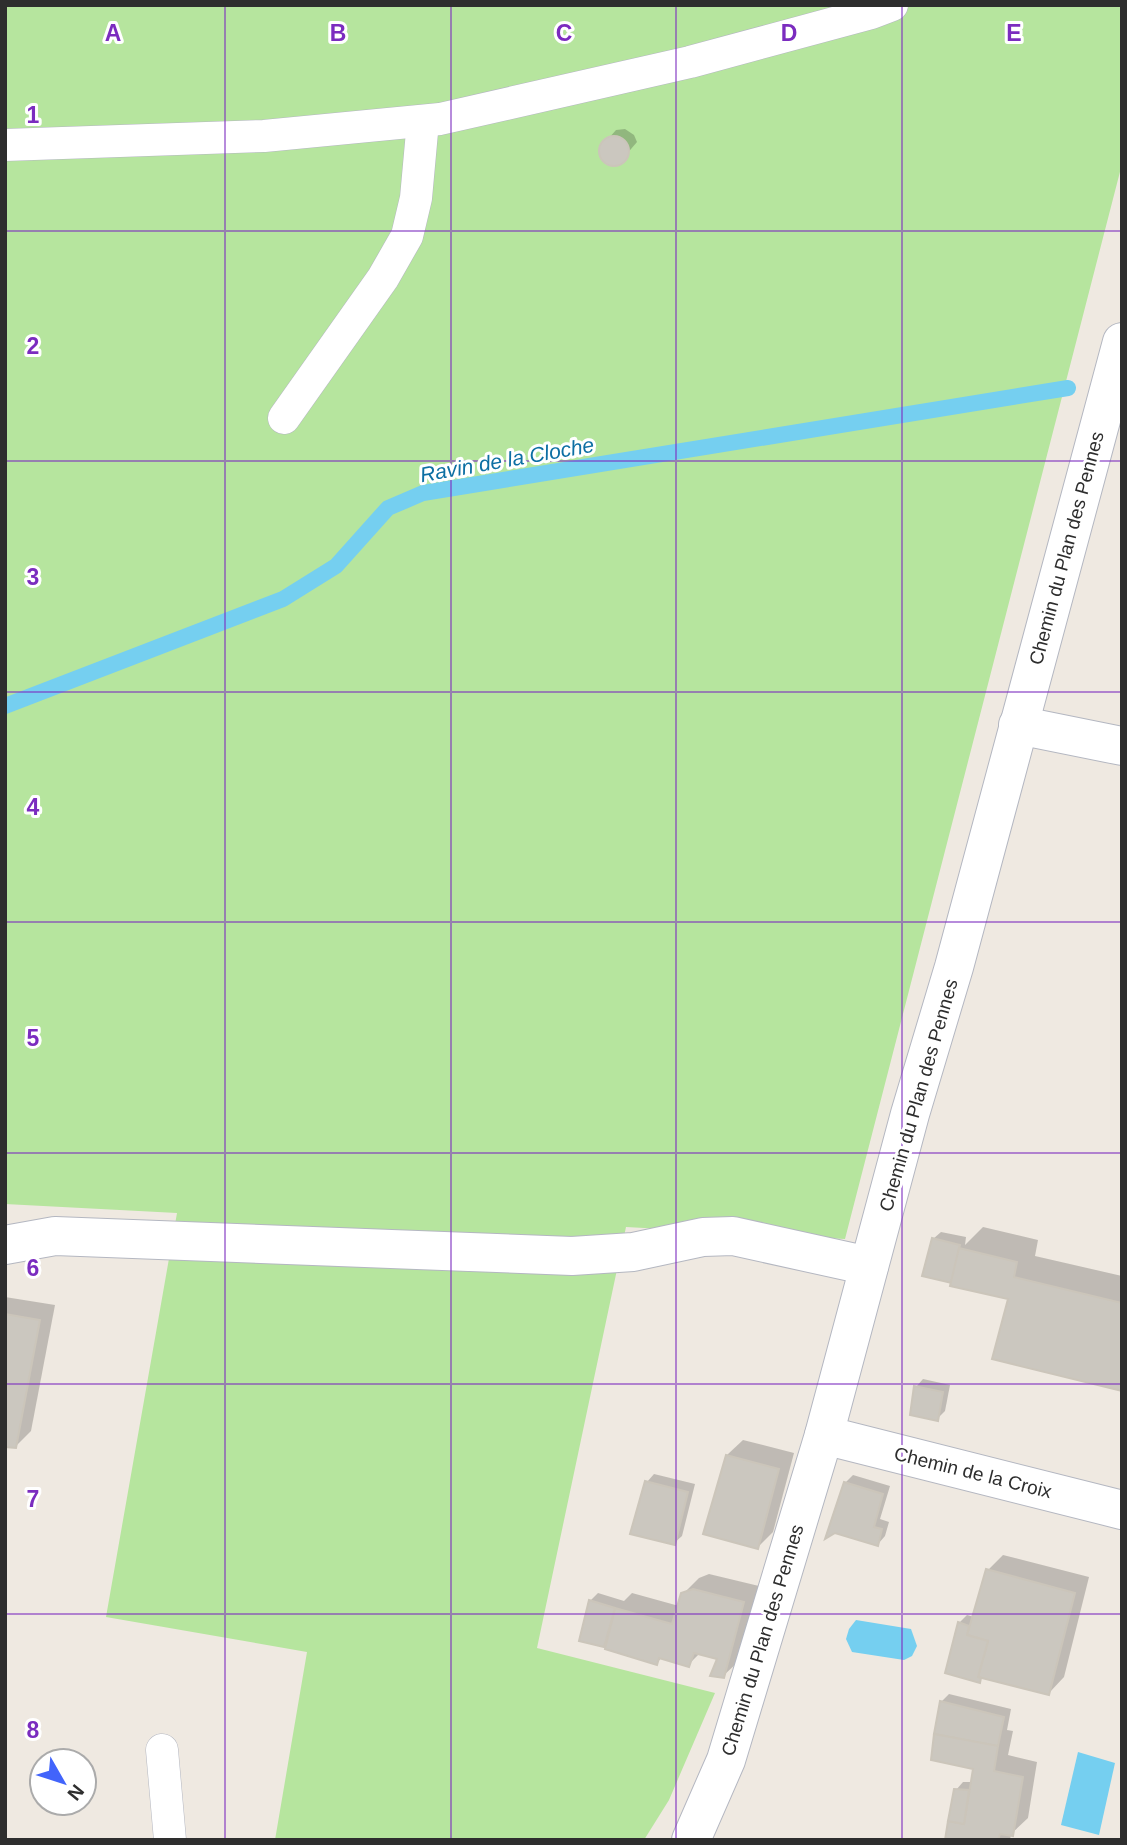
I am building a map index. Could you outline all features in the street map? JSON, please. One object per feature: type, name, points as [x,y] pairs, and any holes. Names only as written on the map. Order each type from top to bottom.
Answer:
[{"type":"street","name":"Chemin du Plan des Pennes","points":[[691,1840],[726,1760],[824,1434],[910,1115],[954,967],[1122,342]]},
{"type":"street","points":[[1018,725],[1122,746]]},
{"type":"street","points":[[5,1245],[55,1236],[572,1256],[633,1252],[703,1237],[733,1237],[869,1266]]},
{"type":"street","name":"Chemin de la Croix","points":[[824,1434],[1122,1510]]},
{"type":"lane","points":[[5,145],[264,136],[440,119],[690,62],[892,5]]},
{"type":"lane","points":[[284,418],[383,278],[407,236],[416,198],[423,121]]},
{"type":"lane","points":[[162,1750],[170,1840]]},
{"type":"green space","points":[[5,5],[1122,5],[1122,164],[845,1239],[626,1227],[537,1648],[715,1693],[669,1800],[644,1840],[275,1840],[307,1652],[106,1617],[177,1213],[5,1204]]},
{"type":"water","points":[[856,1620],[911,1629],[917,1646],[912,1656],[904,1660],[852,1652],[846,1639]]},
{"type":"water","points":[[1078,1752],[1115,1763],[1099,1835],[1061,1825]]},
{"type":"building","points":[[614,136],[620,137],[628,145],[628,157],[620,165],[614,166],[608,165],[600,157],[599,151],[600,145],[608,137]]},
{"type":"building","points":[[932,1238],[960,1245],[952,1283],[922,1276]]},
{"type":"building","points":[[959,1248],[1017,1262],[1014,1277],[1122,1303],[1122,1391],[992,1359],[1008,1299],[950,1286]]},
{"type":"building","points":[[5,1314],[40,1320],[16,1448],[5,1447]]},
{"type":"building","points":[[914,1386],[943,1392],[938,1421],[910,1415]]},
{"type":"building","points":[[726,1455],[779,1469],[758,1549],[703,1534]]},
{"type":"building","points":[[645,1481],[688,1492],[675,1545],[630,1534]]},
{"type":"building","points":[[844,1482],[883,1494],[874,1527],[882,1529],[878,1546],[835,1533],[825,1539]]},
{"type":"building","points":[[986,1569],[1075,1593],[1049,1695],[978,1677],[988,1641],[967,1635]]},
{"type":"building","points":[[693,1589],[744,1602],[724,1678],[710,1676],[717,1659],[694,1653],[689,1667],[659,1658],[657,1665],[605,1649],[615,1608],[672,1624],[681,1593]]},
{"type":"building","points":[[589,1600],[615,1608],[604,1647],[579,1641]]},
{"type":"building","points":[[958,1622],[969,1626],[967,1635],[988,1641],[978,1677],[981,1678],[980,1683],[945,1673]]},
{"type":"building","points":[[940,1701],[1004,1717],[998,1746],[934,1734]]},
{"type":"building","points":[[934,1734],[998,1746],[994,1771],[1023,1777],[1013,1836],[1000,1834],[998,1840],[945,1840],[948,1821],[964,1824],[973,1769],[931,1760]]},
{"type":"building","points":[[954,1789],[969,1790],[964,1824],[948,1821]]},
{"type":"waterway","name":"Ravin de la Cloche","points":[[5,706],[283,599],[336,566],[388,508],[423,493],[1068,388]]}]
